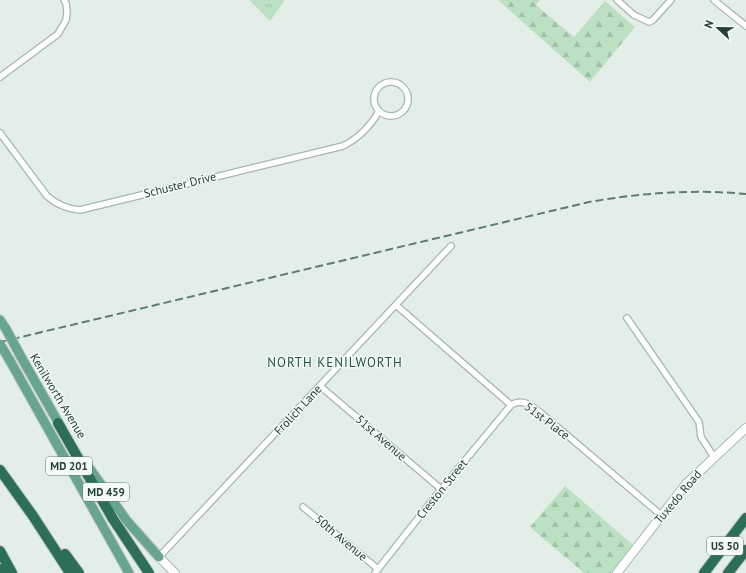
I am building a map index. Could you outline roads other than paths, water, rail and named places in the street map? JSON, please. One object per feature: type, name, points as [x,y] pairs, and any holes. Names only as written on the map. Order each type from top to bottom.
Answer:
[{"type":"highway","name":"MD 201","points":[[58,423],[113,519],[149,573]]},
{"type":"highway","points":[[0,470],[33,516],[70,573]]},
{"type":"highway","points":[[33,516],[71,561],[79,573]]},
{"type":"highway","name":"US 50","points":[[704,573],[746,518]]},
{"type":"highway","name":"US 50","points":[[728,573],[746,550]]},
{"type":"highway","points":[[0,551],[12,573]]},
{"type":"highway","points":[[0,569],[2,573]]},
{"type":"main road","name":"Kenilworth Avenue","points":[[0,320],[58,423],[120,513],[174,573]]},
{"type":"main road","name":"Kenilworth Avenue","points":[[0,344],[129,573]]},
{"type":"main road","name":"Tuxedo Road","points":[[617,573],[686,484],[746,428]]},
{"type":"main road","name":"Kenilworth Avenue","points":[[159,557],[166,573]]},
{"type":"street","points":[[0,77],[58,34],[66,20],[67,12],[64,0]]},
{"type":"street","points":[[617,0],[634,15],[649,22],[653,20],[671,0]]},
{"type":"street","points":[[714,0],[746,26]]},
{"type":"street","points":[[389,82],[395,82],[404,88],[407,92],[408,100],[402,112],[394,116],[388,116],[379,111],[374,99],[375,93],[381,85],[389,82]]},
{"type":"street","name":"Schuster Drive","points":[[0,133],[47,196],[54,202],[63,206],[80,210],[343,146],[362,134],[379,111]]},
{"type":"street","name":"Frolich Lane","points":[[159,557],[452,246]]},
{"type":"street","name":"51st Place","points":[[396,305],[511,405],[520,401],[532,406],[661,515]]},
{"type":"street","points":[[627,318],[699,422],[701,437],[714,457]]},
{"type":"street","name":"51st Avenue","points":[[320,386],[441,490]]},
{"type":"street","name":"Creston Street","points":[[377,571],[511,405]]},
{"type":"street","name":"50th Avenue","points":[[303,507],[377,571]]},
{"type":"railway","points":[[0,342],[589,202],[628,196],[667,193],[706,192],[746,194]]},
{"type":"district","name":"NORTH KENILWORTH","points":[[335,362]]}]
